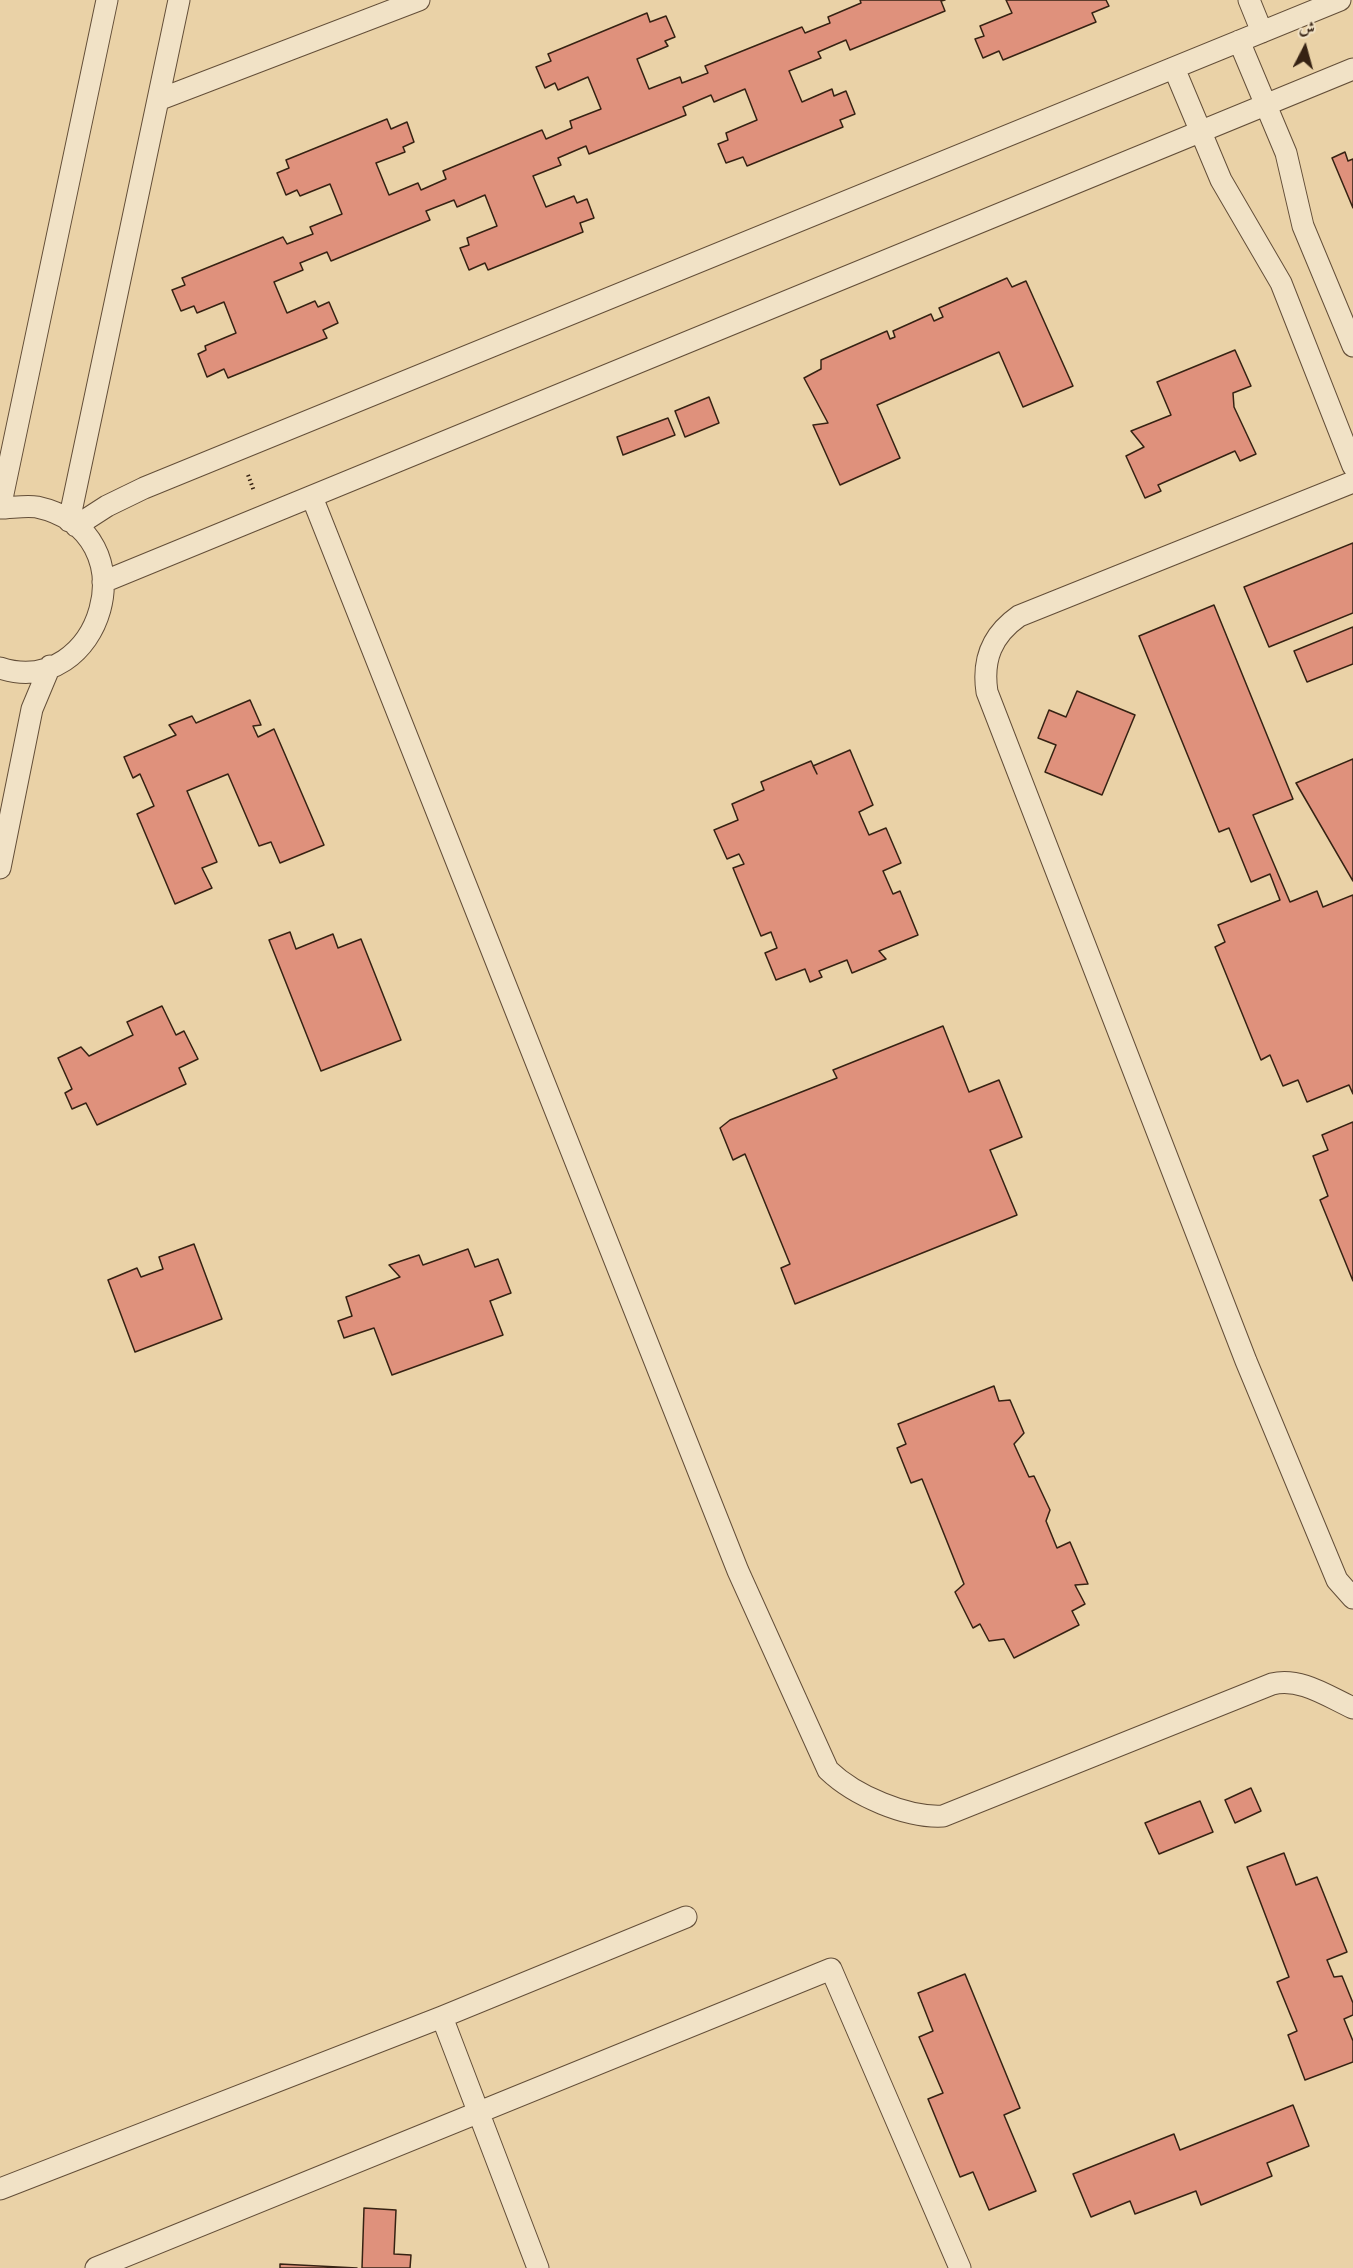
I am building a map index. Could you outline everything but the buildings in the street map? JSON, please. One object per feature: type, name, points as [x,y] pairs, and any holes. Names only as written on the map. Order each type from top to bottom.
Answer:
[{"type":"lane","points":[[0,668],[28,671],[50,666],[72,655],[88,637],[100,616],[104,582],[102,568],[92,545],[73,523],[36,507],[0,508],[107,0]]},
{"type":"lane","points":[[73,523],[179,0]]},
{"type":"lane","points":[[158,99],[419,0]]},
{"type":"lane","points":[[1249,0],[1262,32]]},
{"type":"lane","points":[[73,523],[125,496],[1340,0]]},
{"type":"lane","points":[[1239,41],[1286,153],[1304,226],[1353,346]]},
{"type":"lane","points":[[1173,68],[1221,180],[1281,283],[1353,466]]},
{"type":"lane","points":[[104,582],[1353,69]]},
{"type":"lane","points":[[1353,482],[1019,616],[1004,627],[994,641],[987,658],[984,675],[987,692],[1246,1361],[1337,1580],[1353,1598]]},
{"type":"lane","points":[[312,497],[738,1572],[828,1770],[848,1787],[914,1815],[943,1816],[1272,1684],[1284,1681],[1296,1682],[1353,1708]]},
{"type":"lane","points":[[0,868],[32,709],[50,666]]},
{"type":"lane","points":[[0,2189],[442,2017],[686,1917]]},
{"type":"lane","points":[[96,2268],[831,1969],[960,2268]]},
{"type":"lane","points":[[442,2017],[538,2268]]},
{"type":"path","points":[[237,450],[264,516]]}]
